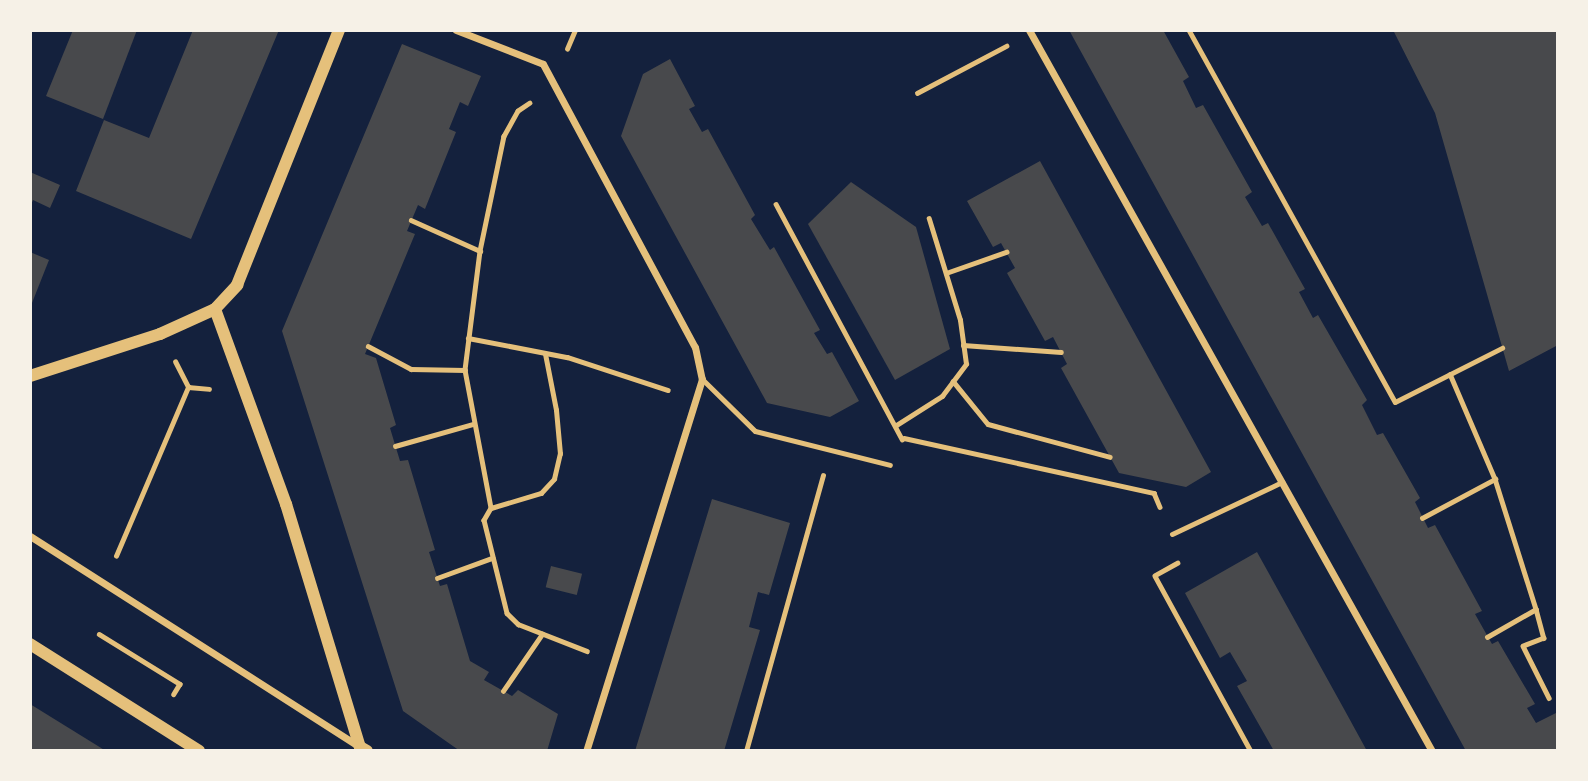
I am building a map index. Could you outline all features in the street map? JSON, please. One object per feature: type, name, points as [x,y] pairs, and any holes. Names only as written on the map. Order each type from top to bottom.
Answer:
[{"type":"street","points":[[30,376],[160,334],[215,309],[236,285],[340,30]]},
{"type":"street","points":[[456,30],[543,64],[695,347],[702,379],[586,751]]},
{"type":"street","points":[[1030,32],[1432,751]]},
{"type":"street","points":[[215,309],[286,504],[363,749]]},
{"type":"street","points":[[30,536],[363,749]]},
{"type":"street","points":[[30,644],[199,751]]},
{"type":"lane","points":[[702,379],[755,431],[890,465]]},
{"type":"lane","points":[[1558,481],[1558,504]]},
{"type":"lane","points":[[1172,534],[1282,482]]},
{"type":"path","points":[[1189,30],[1395,402],[1502,348]]},
{"type":"path","points":[[917,93],[1030,32]]},
{"type":"path","points":[[554,84],[518,111],[504,136],[480,251],[466,370],[491,508],[484,520],[507,612],[518,624],[615,657]]},
{"type":"path","points":[[776,204],[907,448]]},
{"type":"path","points":[[895,426],[942,396],[966,364],[960,320],[929,219]]},
{"type":"path","points":[[411,220],[480,251]]},
{"type":"path","points":[[946,273],[1006,252]]},
{"type":"path","points":[[160,334],[188,387]]},
{"type":"path","points":[[468,338],[545,353],[664,388],[695,401]]},
{"type":"path","points":[[963,345],[1061,352]]},
{"type":"path","points":[[368,346],[411,369],[466,370]]},
{"type":"path","points":[[491,508],[541,493],[554,480],[560,454],[556,410],[545,353]]},
{"type":"path","points":[[1450,374],[1495,478],[1536,609],[1544,638],[1523,646],[1549,698]]},
{"type":"path","points":[[953,381],[988,424],[1110,457]]},
{"type":"path","points":[[188,387],[209,389]]},
{"type":"path","points":[[115,556],[188,387]]},
{"type":"path","points":[[396,446],[474,424]]},
{"type":"path","points":[[888,434],[1154,493],[1172,534],[1187,558],[1155,576],[1251,751]]},
{"type":"path","points":[[746,751],[831,449]]},
{"type":"path","points":[[1422,518],[1495,478]]},
{"type":"path","points":[[437,578],[492,558]]},
{"type":"path","points":[[1488,637],[1536,609]]},
{"type":"path","points":[[99,634],[180,684],[174,694]]},
{"type":"path","points":[[503,691],[542,634]]},
{"type":"building","points":[[73,30],[137,30],[103,119],[46,96]]},
{"type":"building","points":[[193,30],[279,30],[191,239],[76,191],[104,120],[149,138]]},
{"type":"building","points":[[1069,30],[1163,30],[1189,77],[1183,81],[1196,108],[1203,105],[1252,192],[1245,197],[1262,226],[1268,223],[1305,289],[1299,292],[1313,318],[1318,315],[1367,400],[1362,405],[1377,435],[1383,433],[1420,498],[1415,502],[1428,528],[1435,525],[1482,611],[1475,614],[1492,644],[1498,641],[1535,704],[1527,708],[1536,723],[1558,712],[1558,751],[1466,751]]},
{"type":"building","points":[[1393,30],[1558,30],[1558,345],[1509,371],[1435,113]]},
{"type":"building","points":[[402,44],[481,76],[468,106],[460,102],[449,129],[456,132],[425,209],[418,205],[407,231],[415,234],[365,354],[376,358],[396,425],[390,428],[400,461],[408,460],[435,550],[429,552],[440,586],[447,584],[470,661],[489,672],[484,680],[512,696],[518,690],[558,714],[547,751],[460,751],[403,711],[282,331]]},
{"type":"building","points":[[670,59],[695,106],[689,109],[702,132],[708,129],[755,215],[751,219],[770,250],[774,247],[820,330],[814,333],[827,354],[832,352],[859,401],[830,417],[767,403],[621,136],[643,74]]},
{"type":"building","points":[[1040,161],[1211,472],[1186,487],[1119,473],[1061,368],[1067,364],[1053,337],[1045,341],[1007,273],[1015,268],[1001,243],[993,247],[967,201]]},
{"type":"building","points":[[30,172],[60,185],[50,208],[33,200],[30,207]]},
{"type":"building","points":[[851,182],[916,227],[950,349],[895,380],[808,224]]},
{"type":"building","points":[[30,252],[49,260],[30,308]]},
{"type":"building","points":[[712,499],[790,523],[769,595],[758,592],[749,627],[760,630],[724,751],[635,751]]},
{"type":"building","points":[[1257,552],[1367,751],[1274,751],[1237,686],[1247,681],[1230,652],[1220,658],[1185,593]]},
{"type":"building","points":[[551,566],[582,574],[577,595],[546,587]]},
{"type":"building","points":[[30,704],[106,751],[30,751]]}]
